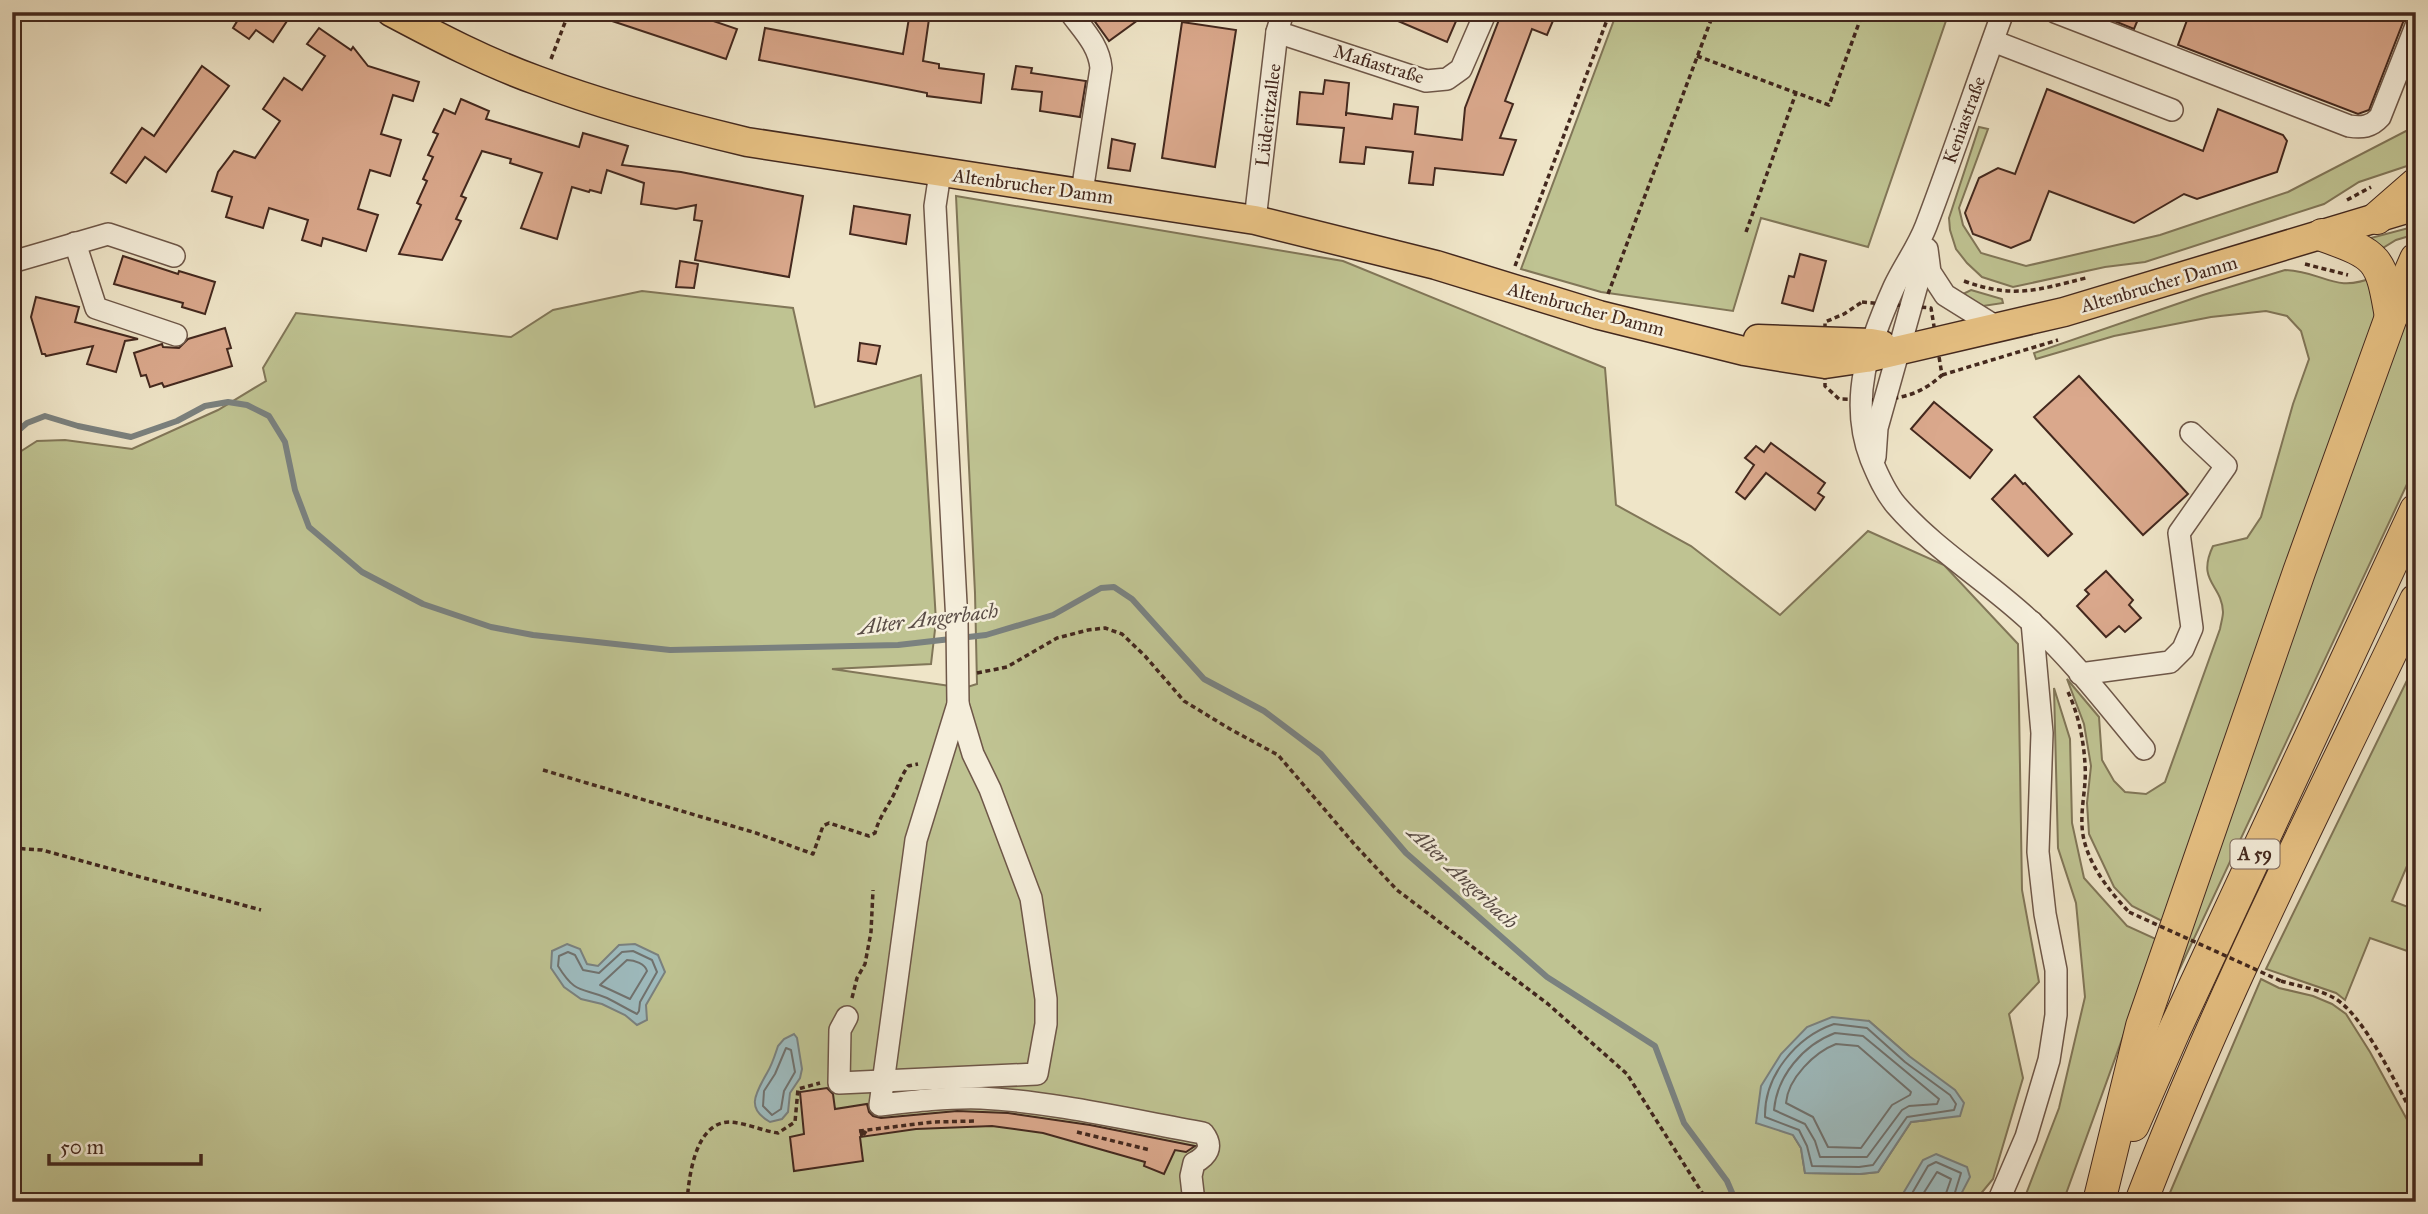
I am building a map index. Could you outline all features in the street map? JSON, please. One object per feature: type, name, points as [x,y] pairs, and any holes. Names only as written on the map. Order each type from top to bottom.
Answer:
[{"type":"highway","points":[[2377,218],[2416,184]]},
{"type":"highway","points":[[2322,235],[2359,248],[2377,264],[2386,286],[2391,317]]},
{"type":"highway","points":[[2101,1202],[2142,1026],[2299,572],[2391,317],[2416,259]]},
{"type":"highway","name":"A 59","points":[[2101,1202],[2174,1031],[2416,510]]},
{"type":"highway","name":"A 59","points":[[2141,1202],[2205,1049],[2271,903],[2416,600]]},
{"type":"main road","name":"Altenbrucher Damm","points":[[391,12],[436,36],[536,80],[676,125],[747,142],[1255,220],[1436,265],[1600,315],[1744,351],[1810,363],[1825,363],[1868,351],[1899,349],[1998,328],[2133,293],[2416,206]]},
{"type":"street","points":[[1070,12],[1094,44],[1100,57],[1101,68],[1082,192]]},
{"type":"street","points":[[1268,12],[1280,22]]},
{"type":"street","name":"Mafiastraße","points":[[1280,22],[1426,81],[1447,79],[1461,69],[1484,12]]},
{"type":"street","name":"Keniastraße","points":[[1868,351],[1894,287],[1925,229],[2003,12]]},
{"type":"street","points":[[2064,14],[2349,126],[2358,127],[2367,127],[2380,117],[2416,26]]},
{"type":"street","name":"Lüderitzallee","points":[[1255,220],[1280,22]]},
{"type":"street","points":[[1993,41],[2172,110]]},
{"type":"street","points":[[847,1017],[840,1030],[839,1083],[1037,1074],[1043,1049],[1045,999],[1031,898],[990,789],[973,754],[958,704],[957,623],[935,206],[940,173]]},
{"type":"street","name":"Keniastraße","points":[[1925,229],[1930,272],[1945,295],[1998,328]]},
{"type":"street","name":"Keniastraße","points":[[1899,349],[1917,285],[1925,229]]},
{"type":"street","points":[[12,262],[108,234],[174,256]]},
{"type":"street","points":[[75,243],[96,308],[176,335]]},
{"type":"street","points":[[1875,469],[1874,445],[1877,428],[1899,349]]},
{"type":"street","points":[[1868,351],[1860,399],[1861,422],[1865,444],[1875,469],[1896,505],[1925,534],[1997,590],[2032,622],[2073,679],[2144,749]]},
{"type":"street","points":[[2073,679],[2170,662],[2183,649],[2192,628],[2179,533],[2226,466],[2190,433]]},
{"type":"street","points":[[1998,1202],[2026,1137],[2049,1060],[2056,1015],[2056,970],[2045,914],[2038,852],[2042,733],[2032,622]]},
{"type":"street","points":[[958,704],[916,840],[880,1105],[934,1099],[1013,1100],[1203,1133],[1209,1148],[1205,1157],[1194,1163],[1191,1176],[1194,1202]]},
{"type":"path","points":[[552,57],[569,12]]},
{"type":"path","points":[[1506,288],[1610,12]]},
{"type":"path","points":[[1600,315],[1714,12]]},
{"type":"path","points":[[1697,56],[1829,105],[1863,12]]},
{"type":"path","points":[[1746,232],[1796,93]]},
{"type":"path","points":[[2295,265],[2305,264],[2345,275],[2358,273],[2377,264]]},
{"type":"path","points":[[1942,374],[2060,339]]},
{"type":"path","points":[[958,670],[975,673],[1007,667],[1057,638],[1088,630],[1105,628],[1122,634],[1184,701],[1278,755],[1397,890],[1548,1004],[1627,1074],[1708,1202]]},
{"type":"path","points":[[2073,679],[2072,700],[2085,766],[2081,803],[2083,836],[2110,892],[2129,912],[2281,981],[2334,997],[2350,1011],[2376,1049],[2416,1121]]},
{"type":"path","points":[[543,770],[756,833],[813,853],[823,826],[829,823],[869,836],[875,833],[878,820],[908,766]]},
{"type":"path","points":[[12,848],[42,850],[261,910]]},
{"type":"path","points":[[847,1017],[857,978],[865,964],[871,932],[873,890]]},
{"type":"path","points":[[687,1202],[698,1147],[712,1129],[722,1123],[732,1122],[779,1133],[795,1122],[798,1089],[817,1083],[839,1083]]},
{"type":"path","points":[[862,1131],[933,1122],[979,1121]]},
{"type":"path","points":[[1069,1131],[1150,1150]]},
{"type":"green space","points":[[1617,12],[1949,12],[1868,247],[1761,218],[1733,311],[1601,292],[1521,269]]},
{"type":"green space","points":[[2416,118],[2416,163],[2359,182],[2324,204],[2145,262],[2105,267],[2013,287],[1982,277],[1956,249],[1950,230],[1949,218],[1979,127],[1988,129],[1959,208],[1963,225],[1981,253],[2026,266],[2160,235],[2288,192],[2410,129]]},
{"type":"green space","points":[[956,196],[1343,261],[1605,368],[1616,505],[1691,546],[1780,615],[1868,531],[1944,565],[2018,644],[2022,890],[2039,982],[2009,1014],[2023,1078],[1993,1179],[1974,1202],[12,1202],[12,457],[37,441],[65,440],[132,449],[218,410],[266,381],[263,368],[296,313],[511,337],[553,310],[642,291],[793,308],[815,407],[921,375],[936,621],[931,664],[832,669],[964,688],[977,684]],"holes":[[[1869,1021],[1909,1056],[1930,1120],[1911,1122],[1878,1172],[1805,1173],[1801,1148],[1793,1135]]]},
{"type":"green space","points":[[2416,226],[2416,234],[2396,240],[2378,251],[2367,239]]},
{"type":"green space","points":[[2285,270],[2298,271],[2338,283],[2360,282],[2374,277],[2383,312],[2168,924],[2132,906],[2114,887],[2089,834],[2087,803],[2091,766],[2084,724],[2067,679],[2099,717],[2102,760],[2114,781],[2125,792],[2146,794],[2165,782],[2220,629],[2222,603],[2207,568],[2213,546],[2247,538],[2261,517],[2293,404],[2309,359],[2301,331],[2287,316],[2266,311],[2211,317],[2114,336],[2036,359],[2034,353]]},
{"type":"green space","points":[[2416,279],[2416,465],[2175,979],[2173,978]]},
{"type":"green space","points":[[1971,290],[2002,299],[2003,303],[1983,306],[1959,296]]},
{"type":"green space","points":[[2416,662],[2416,866],[2407,866],[2392,901],[2416,910],[2416,954],[2370,938],[2345,1000],[2336,993],[2266,969]]},
{"type":"green space","points":[[2054,688],[2070,739],[2072,823],[2084,878],[2127,926],[2158,940],[2063,1202],[2023,1202],[2059,1108],[2085,997],[2076,903],[2058,848]]},
{"type":"green space","points":[[2261,979],[2279,988],[2313,996],[2346,1014],[2416,1136],[2416,1202],[2166,1202]]},
{"type":"water","points":[[567,944],[580,949],[587,964],[598,966],[619,945],[635,944],[658,955],[665,972],[646,1005],[647,1020],[637,1025],[625,1015],[602,1004],[581,999],[564,987],[551,968],[552,951]]},
{"type":"water","points":[[1832,1017],[1869,1021],[1909,1056],[1955,1090],[1964,1103],[1960,1116],[1911,1122],[1878,1172],[1805,1173],[1801,1148],[1793,1135],[1756,1123],[1761,1086],[1781,1054],[1807,1027]]},
{"type":"water","points":[[794,1034],[802,1069],[800,1078],[790,1093],[788,1112],[782,1119],[770,1122],[757,1111],[755,1100],[778,1046]]},
{"type":"water","points":[[1936,1154],[1967,1167],[1970,1177],[1957,1202],[1898,1202],[1923,1160]]},
{"type":"building","points":[[230,12],[293,12],[273,42],[256,30],[249,39],[233,28],[239,18]]},
{"type":"building","points":[[594,12],[687,12],[737,29],[726,59],[594,15]]},
{"type":"building","points":[[910,12],[930,12],[923,61],[939,64],[939,68],[984,74],[981,103],[927,96],[927,93],[759,60],[765,28],[903,54]]},
{"type":"building","points":[[1088,12],[1149,12],[1109,41]]},
{"type":"building","points":[[1377,12],[1460,12],[1447,42]]},
{"type":"building","points":[[1497,12],[1546,12],[1555,16],[1547,35],[1532,29],[1505,101],[1513,104],[1500,138],[1516,140],[1503,175],[1435,168],[1433,185],[1409,183],[1413,152],[1366,147],[1364,164],[1340,162],[1344,128],[1297,124],[1300,92],[1323,94],[1325,80],[1349,83],[1346,113],[1392,119],[1394,104],[1418,107],[1415,134],[1462,140],[1465,108],[1500,17]]},
{"type":"building","points":[[2092,12],[2141,12],[2134,29]]},
{"type":"building","points":[[2190,12],[2407,12],[2369,110],[2358,114],[2178,45]]},
{"type":"building","points":[[1182,22],[1236,30],[1215,167],[1162,158]]},
{"type":"building","points":[[319,28],[351,50],[353,47],[368,66],[419,82],[413,101],[393,95],[381,134],[401,140],[390,176],[370,170],[358,209],[378,215],[366,251],[323,238],[321,246],[302,240],[308,220],[269,208],[263,228],[226,217],[232,197],[212,191],[218,172],[234,151],[255,158],[280,121],[263,109],[284,78],[302,90],[325,56],[307,44]]},
{"type":"building","points":[[202,66],[229,86],[166,172],[145,157],[126,183],[111,173],[142,128],[154,136]]},
{"type":"building","points":[[1016,66],[1032,68],[1031,73],[1086,81],[1080,117],[1040,111],[1042,92],[1012,89]]},
{"type":"building","points":[[2047,89],[2203,151],[2218,109],[2283,135],[2287,141],[2277,172],[2197,199],[2184,194],[2134,223],[2049,191],[2030,240],[2011,248],[1973,234],[1965,213],[1979,178],[1998,168],[2015,174]]},
{"type":"building","points":[[461,99],[489,111],[486,119],[579,147],[583,133],[628,146],[622,165],[681,172],[803,196],[789,277],[695,260],[702,221],[694,220],[696,205],[676,209],[641,204],[644,183],[607,170],[601,193],[572,187],[557,239],[521,228],[542,173],[510,163],[511,159],[482,151],[461,196],[466,198],[456,219],[461,221],[442,260],[399,254],[421,205],[417,203],[427,181],[423,179],[433,157],[428,155],[438,134],[433,132],[444,109],[455,114]]},
{"type":"building","points":[[1112,139],[1135,144],[1130,171],[1108,168]]},
{"type":"building","points":[[854,206],[910,215],[906,244],[850,234]]},
{"type":"building","points":[[1800,254],[1826,261],[1813,311],[1782,303],[1789,276],[1794,277]]},
{"type":"building","points":[[123,256],[178,274],[179,271],[215,282],[205,314],[182,307],[183,303],[114,284]]},
{"type":"building","points":[[680,261],[698,264],[694,288],[676,287]]},
{"type":"building","points":[[36,297],[79,307],[75,322],[138,339],[125,341],[116,372],[87,364],[93,346],[46,356],[42,354],[31,317]]},
{"type":"building","points":[[225,328],[231,348],[227,349],[232,366],[164,387],[162,383],[150,387],[146,375],[141,376],[134,353],[162,344],[163,347],[179,348],[188,339]]},
{"type":"building","points":[[860,343],[880,346],[876,364],[858,361]]},
{"type":"building","points":[[2079,376],[2188,494],[2143,535],[2034,417]]},
{"type":"building","points":[[1934,402],[1992,450],[1970,478],[1911,429]]},
{"type":"building","points":[[1771,443],[1825,483],[1818,493],[1824,497],[1815,510],[1766,473],[1745,499],[1736,492],[1754,465],[1745,458],[1756,446],[1764,452]]},
{"type":"building","points":[[2015,475],[2072,534],[2048,556],[1992,499]]},
{"type":"building","points":[[2106,571],[2133,600],[2129,605],[2141,618],[2125,632],[2119,626],[2106,637],[2077,606],[2089,594],[2085,590]]},
{"type":"building","points":[[827,1088],[833,1094],[835,1109],[867,1104],[873,1116],[881,1118],[957,1111],[1008,1113],[1090,1125],[1195,1146],[1186,1152],[1175,1150],[1164,1174],[1144,1166],[1145,1162],[1043,1133],[992,1126],[916,1129],[860,1137],[863,1161],[794,1171],[790,1137],[804,1134],[800,1092]]},
{"type":"waterway","name":"Alter Angerbach","points":[[12,436],[27,423],[45,416],[131,437],[177,421],[205,406],[228,402],[247,405],[269,416],[285,442],[295,490],[309,527],[362,572],[423,604],[491,627],[533,635],[670,650],[898,645],[986,635],[1053,615],[1101,588],[1114,587],[1132,599],[1204,679],[1264,711],[1321,754],[1406,853],[1547,977],[1655,1046],[1684,1123],[1727,1181],[1736,1202]]}]
